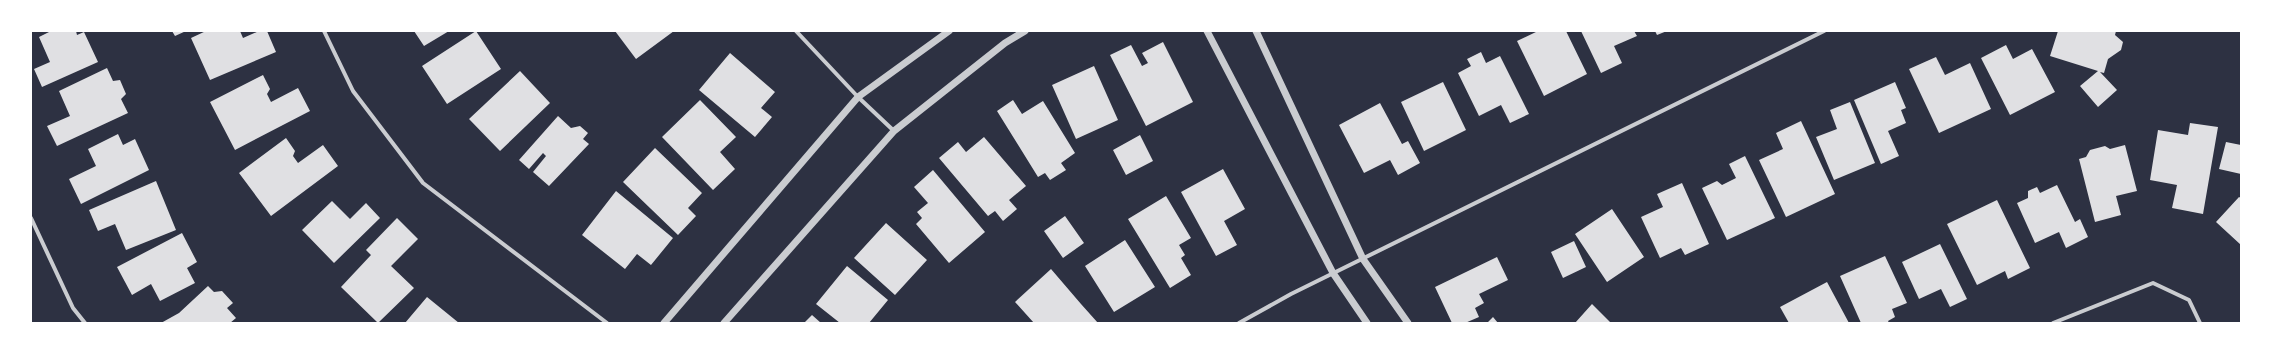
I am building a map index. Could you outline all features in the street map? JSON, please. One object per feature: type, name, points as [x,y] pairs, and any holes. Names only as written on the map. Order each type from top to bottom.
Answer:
[{"type":"street","points":[[324,31],[353,91],[423,183],[608,323]]},
{"type":"street","points":[[796,31],[858,98],[894,131]]},
{"type":"street","points":[[664,323],[858,98],[949,31]]},
{"type":"street","points":[[724,323],[894,131],[1005,44],[1025,31]]},
{"type":"street","points":[[1207,31],[1332,273],[1367,323]]},
{"type":"street","points":[[1256,31],[1363,259],[1408,323]]},
{"type":"street","points":[[1239,323],[1332,273],[1824,31]]},
{"type":"street","points":[[31,218],[73,308],[85,323]]},
{"type":"street","points":[[2053,323],[2153,283],[2189,300],[2200,323]]},
{"type":"building","points":[[51,31],[76,31],[77,35],[84,32],[98,62],[42,87],[34,69],[50,62],[39,37]]},
{"type":"building","points":[[172,31],[186,31],[175,36]]},
{"type":"building","points":[[206,31],[240,31],[243,38],[259,31],[267,31],[276,52],[210,80],[191,38]]},
{"type":"building","points":[[414,31],[449,31],[424,46]]},
{"type":"building","points":[[476,31],[501,69],[447,104],[422,66]]},
{"type":"building","points":[[615,31],[674,31],[636,59]]},
{"type":"building","points":[[1538,31],[1566,31],[1587,74],[1544,96],[1517,41]]},
{"type":"building","points":[[1581,31],[1634,31],[1637,36],[1614,46],[1622,63],[1601,73]]},
{"type":"building","points":[[1655,31],[1667,31],[1657,35]]},
{"type":"building","points":[[2058,31],[2116,31],[2115,35],[2123,42],[2121,50],[2108,59],[2104,73],[2100,72],[2117,90],[2098,107],[2080,86],[2098,71],[2050,56]]},
{"type":"building","points":[[1163,42],[1193,102],[1146,126],[1110,55],[1131,45],[1142,66],[1148,63],[1142,53]]},
{"type":"building","points":[[2006,45],[2013,59],[2032,49],[2055,92],[2010,115],[1981,58]]},
{"type":"building","points":[[1481,52],[1486,63],[1500,56],[1529,114],[1510,123],[1501,105],[1479,116],[1458,73],[1471,66],[1467,59]]},
{"type":"building","points":[[730,53],[775,92],[761,108],[772,117],[755,137],[699,90]]},
{"type":"building","points":[[1936,57],[1945,75],[1970,63],[1991,109],[1939,133],[1909,69]]},
{"type":"building","points":[[1094,66],[1118,120],[1076,139],[1052,85]]},
{"type":"building","points":[[107,68],[113,81],[120,80],[126,94],[121,99],[128,113],[57,146],[47,126],[70,116],[59,91]]},
{"type":"building","points":[[520,71],[550,103],[500,151],[469,119]]},
{"type":"building","points":[[263,75],[270,89],[267,94],[271,102],[298,88],[310,111],[235,150],[210,102]]},
{"type":"building","points":[[1443,82],[1466,130],[1424,151],[1401,102]]},
{"type":"building","points":[[1895,82],[1906,108],[1901,110],[1906,123],[1888,131],[1899,156],[1881,164],[1854,100]]},
{"type":"building","points":[[700,100],[736,137],[720,152],[735,169],[713,190],[662,137]]},
{"type":"building","points":[[1013,100],[1022,114],[1043,101],[1075,153],[1061,163],[1066,170],[1050,180],[1045,173],[1038,177],[997,111]]},
{"type":"building","points":[[1850,102],[1875,163],[1834,180],[1816,137],[1837,129],[1830,110]]},
{"type":"building","points":[[1380,103],[1402,144],[1408,141],[1420,163],[1398,175],[1390,160],[1364,173],[1339,125]]},
{"type":"building","points":[[558,116],[571,128],[580,126],[588,133],[583,139],[589,144],[549,186],[533,172],[546,156],[543,153],[529,169],[519,160]]},
{"type":"building","points":[[1801,121],[1835,194],[1786,217],[1759,160],[1783,149],[1776,133]]},
{"type":"building","points":[[2190,123],[2218,127],[2203,214],[2172,208],[2177,185],[2150,180],[2158,130],[2188,135]]},
{"type":"building","points":[[118,134],[123,145],[135,139],[149,170],[81,204],[69,179],[96,166],[88,149]]},
{"type":"building","points":[[1140,135],[1153,161],[1126,175],[1113,150]]},
{"type":"building","points":[[984,137],[1026,186],[1009,200],[1017,209],[1003,221],[995,211],[988,216],[939,158],[958,142],[966,152]]},
{"type":"building","points":[[286,138],[295,151],[293,156],[298,163],[323,145],[338,166],[271,216],[239,173]]},
{"type":"building","points":[[2226,142],[2241,145],[2241,174],[2219,169]]},
{"type":"building","points":[[2125,145],[2137,191],[2116,196],[2121,215],[2095,222],[2079,159],[2086,157],[2090,150],[2105,146],[2110,149]]},
{"type":"building","points":[[655,148],[702,193],[688,208],[696,216],[678,235],[623,182]]},
{"type":"building","points":[[1745,156],[1775,218],[1727,240],[1702,188],[1717,181],[1722,185],[1736,178],[1729,164]]},
{"type":"building","points":[[1223,169],[1245,209],[1224,221],[1237,245],[1216,256],[1181,192]]},
{"type":"building","points":[[933,170],[985,232],[949,263],[916,224],[922,218],[917,212],[928,203],[914,187]]},
{"type":"building","points":[[156,181],[176,230],[126,250],[115,224],[98,231],[89,210]]},
{"type":"building","points":[[1682,183],[1709,244],[1685,255],[1681,248],[1660,258],[1641,217],[1663,207],[1657,194]]},
{"type":"building","points":[[2057,185],[2075,222],[2080,219],[2088,237],[2066,248],[2059,232],[2035,243],[2017,203],[2028,198],[2028,191],[2037,187],[2040,193]]},
{"type":"building","points":[[616,191],[673,238],[651,265],[637,254],[625,269],[582,235]]},
{"type":"building","points":[[1166,196],[1191,238],[1179,245],[1185,255],[1181,258],[1191,275],[1170,288],[1128,219]]},
{"type":"building","points":[[2239,197],[2241,198],[2241,245],[2216,222]]},
{"type":"building","points":[[1997,200],[2030,268],[2008,279],[2005,271],[1977,285],[1947,224]]},
{"type":"building","points":[[332,201],[350,219],[366,203],[380,218],[334,263],[302,230]]},
{"type":"building","points":[[1612,209],[1644,257],[1607,282],[1575,234]]},
{"type":"building","points":[[1065,216],[1084,243],[1063,258],[1044,231]]},
{"type":"building","points":[[397,218],[418,239],[391,266],[414,288],[378,323],[341,287],[371,255],[366,250]]},
{"type":"building","points":[[886,223],[927,260],[895,295],[854,258]]},
{"type":"building","points":[[182,233],[197,262],[187,268],[195,283],[160,301],[151,284],[132,295],[117,267]]},
{"type":"building","points":[[1125,240],[1155,287],[1114,312],[1085,266]]},
{"type":"building","points":[[1574,241],[1586,267],[1563,278],[1551,252]]},
{"type":"building","points":[[1940,244],[1967,299],[1950,307],[1941,289],[1919,299],[1902,262]]},
{"type":"building","points":[[1885,256],[1907,303],[1892,309],[1895,317],[1888,321],[1889,323],[1861,323],[1840,276]]},
{"type":"building","points":[[1497,257],[1508,280],[1479,294],[1484,303],[1475,308],[1479,317],[1465,323],[1452,323],[1435,287]]},
{"type":"building","points":[[847,266],[888,300],[869,323],[840,323],[816,304]]},
{"type":"building","points":[[1051,269],[1098,323],[1034,323],[1015,302]]},
{"type":"building","points":[[1827,282],[1849,323],[1789,323],[1780,307]]},
{"type":"building","points":[[208,286],[214,292],[222,291],[233,303],[227,308],[236,318],[230,323],[161,323],[179,313]]},
{"type":"building","points":[[427,297],[459,323],[405,323]]},
{"type":"building","points":[[1592,304],[1610,322],[1575,323]]},
{"type":"building","points":[[812,315],[821,323],[804,323]]},
{"type":"building","points":[[1493,317],[1498,323],[1487,323]]}]
